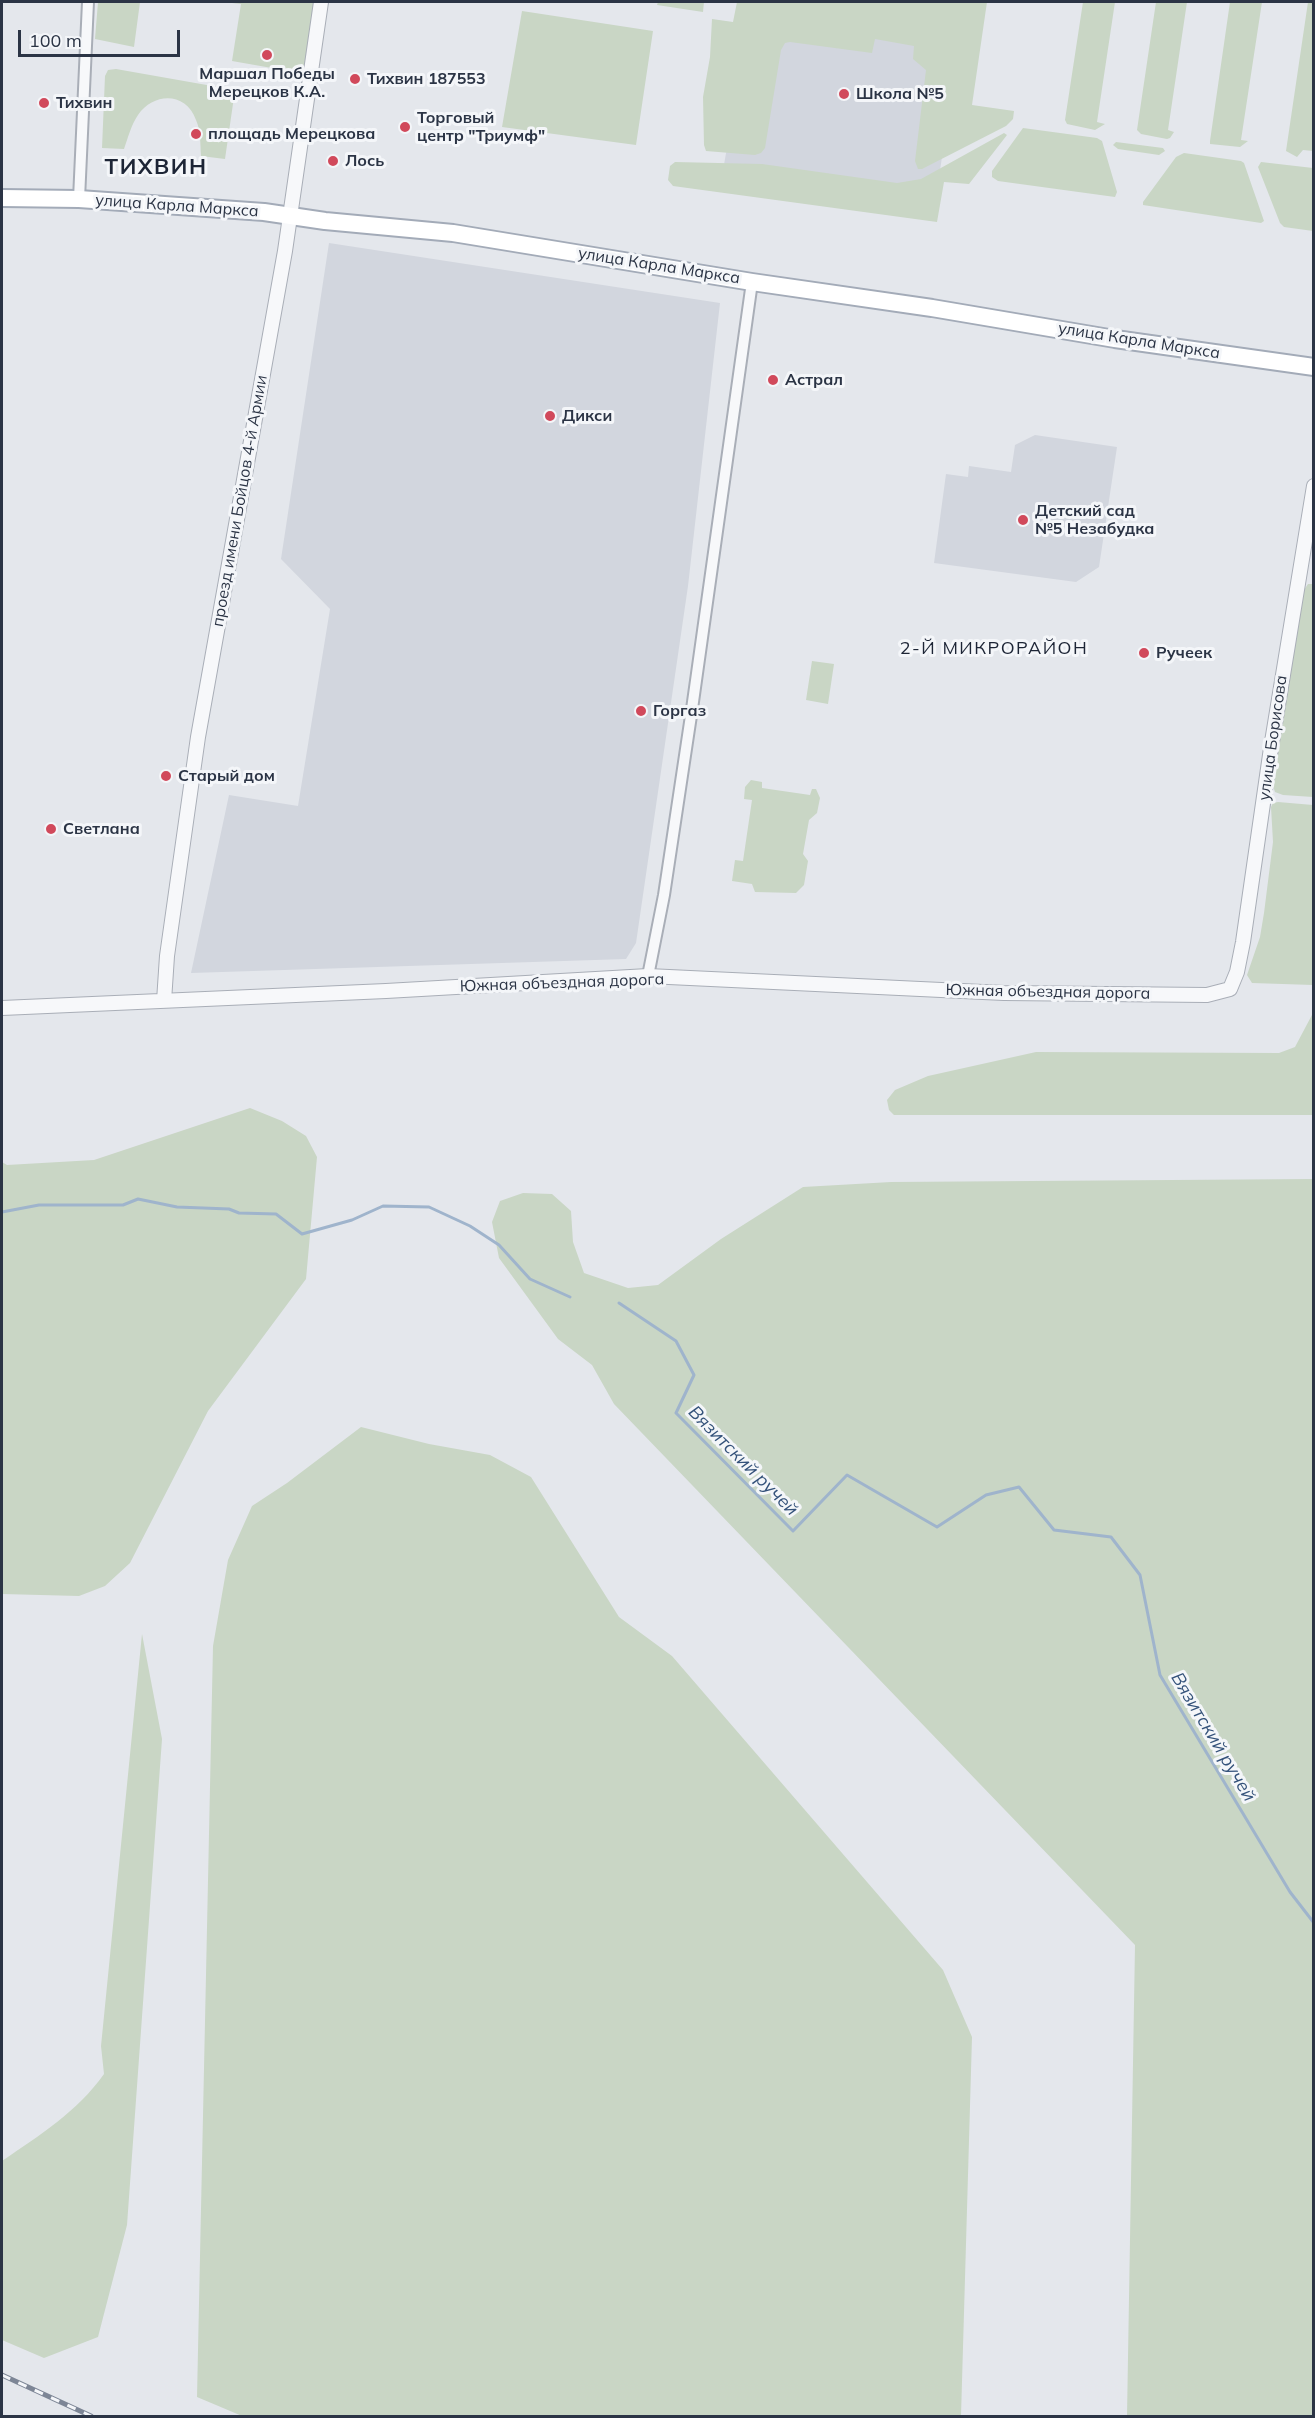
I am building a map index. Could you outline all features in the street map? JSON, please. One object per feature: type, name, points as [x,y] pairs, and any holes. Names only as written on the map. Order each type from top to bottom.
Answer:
[{"type":"main road","name":"улица Карла Маркса","points":[[2,198],[79,199],[291,216],[453,233],[752,282],[941,309],[1115,339],[1314,367]]},
{"type":"street","points":[[79,199],[88,2]]},
{"type":"street","name":"проезд имени Бойцов 4-й Армии","points":[[164,1001],[167,956],[202,716],[291,216],[321,2]]},
{"type":"street","points":[[648,976],[664,895],[692,709],[752,282]]},
{"type":"street","name":"улица Борисова","points":[[1230,989],[1237,972],[1243,942],[1271,748],[1314,486]]},
{"type":"street","name":"Южная объездная дорога","points":[[2,1008],[648,976],[1015,994],[1207,995],[1230,989]]},
{"type":"shaded area","name":"Школа №5","points":[[753,2],[964,2],[933,220],[720,187]]},
{"type":"shaded area","points":[[329,243],[720,303],[688,586],[636,943],[626,959],[191,973],[229,795],[298,806],[330,609],[281,559]]},
{"type":"shaded area","name":"Детский сад №5 Незабудка","points":[[1035,435],[1117,447],[1099,567],[1076,582],[934,563],[946,474],[968,477],[969,466],[1011,472],[1015,445]]},
{"type":"green space","points":[[98,2],[140,2],[134,47],[95,39]]},
{"type":"green space","points":[[223,2],[315,2],[306,74],[232,61],[241,4]]},
{"type":"green space","points":[[658,2],[704,2],[703,12],[657,5]]},
{"type":"green space","points":[[737,2],[987,2],[972,105],[1014,111],[1013,119],[1006,126],[918,169],[915,161],[926,70],[913,59],[914,46],[875,39],[872,53],[790,42],[785,43],[781,50],[765,148],[761,153],[755,155],[706,151],[703,97],[710,57],[712,19],[733,22]]},
{"type":"green space","points":[[1083,2],[1115,2],[1097,122],[1105,124],[1095,130],[1067,124],[1065,120]]},
{"type":"green space","points":[[1156,2],[1187,2],[1168,130],[1174,132],[1167,139],[1141,134],[1137,130]]},
{"type":"green space","points":[[1230,2],[1262,2],[1241,140],[1248,141],[1240,147],[1210,144]]},
{"type":"green space","points":[[1308,2],[1314,2],[1313,151],[1303,150],[1297,157],[1286,151]]},
{"type":"green space","points":[[522,11],[653,31],[636,145],[502,127]]},
{"type":"green space","points":[[116,69],[235,90],[225,159],[201,156],[196,120],[185,104],[169,98],[152,102],[145,107],[133,123],[124,149],[102,148],[105,76],[108,70]]},
{"type":"green space","points":[[1023,128],[1097,138],[1102,141],[1117,192],[1115,197],[998,181],[992,177],[992,171]]},
{"type":"green space","points":[[1004,133],[1007,135],[969,184],[944,182],[937,222],[673,186],[668,180],[670,166],[675,162],[762,164],[897,183],[921,179]]},
{"type":"green space","points":[[1116,142],[1163,148],[1165,151],[1159,155],[1118,149],[1113,145]]},
{"type":"green space","points":[[1184,153],[1244,163],[1264,221],[1261,223],[1143,205],[1176,157]]},
{"type":"green space","points":[[1261,162],[1313,168],[1313,231],[1284,227],[1280,223],[1258,167]]},
{"type":"green space","points":[[1308,584],[1313,584],[1313,797],[1283,795],[1275,792],[1273,786],[1302,593]]},
{"type":"green space","points":[[812,661],[834,664],[828,704],[806,700]]},
{"type":"green space","points":[[751,780],[762,782],[762,788],[810,795],[812,789],[816,789],[820,798],[817,813],[809,820],[803,854],[808,861],[804,885],[796,893],[755,892],[752,884],[732,881],[735,860],[743,861],[752,800],[744,799],[745,787]]},
{"type":"green space","points":[[1273,803],[1313,805],[1313,985],[1252,983],[1247,975],[1260,937],[1273,842],[1271,807]]},
{"type":"green space","points":[[1313,1013],[1313,1115],[894,1115],[889,1110],[887,1100],[895,1090],[928,1076],[1036,1052],[1279,1053],[1295,1047]]},
{"type":"green space","points":[[250,1108],[282,1121],[306,1136],[317,1157],[306,1279],[208,1411],[130,1563],[105,1586],[79,1596],[2,1594],[2,1162],[7,1165],[94,1160]]},
{"type":"green space","points":[[1313,1179],[1313,2416],[1127,2416],[1135,1945],[614,1404],[592,1365],[558,1339],[499,1258],[492,1222],[500,1201],[523,1193],[552,1194],[571,1211],[573,1242],[584,1273],[628,1288],[658,1285],[721,1239],[803,1187],[891,1182]]},
{"type":"green space","points":[[361,1427],[429,1444],[490,1455],[531,1477],[619,1617],[672,1656],[943,1970],[972,2037],[961,2416],[242,2416],[197,2397],[213,1646],[228,1560],[252,1506],[287,1483]]},
{"type":"green space","points":[[142,1634],[162,1739],[127,2225],[98,2337],[44,2358],[2,2340],[2,2161],[70,2111],[104,2074],[101,2046]]},
{"type":"waterway","name":"Вязитский ручей","points":[[2,1212],[39,1205],[123,1205],[138,1199],[177,1207],[276,1214],[302,1234],[352,1220],[383,1206],[429,1207],[470,1226],[499,1245],[530,1279],[570,1297]]},
{"type":"waterway","name":"Вязитский ручей","points":[[619,1303],[676,1341],[694,1375],[676,1413],[793,1531],[847,1475],[937,1527],[986,1495],[1019,1487],[1054,1530],[1111,1537],[1140,1575],[1160,1675],[1290,1892],[1314,1923]]},
{"type":"railway","points":[[2,2375],[91,2416]]},
{"type":"place","name":"Маршал Победы Мерецков К.А.","points":[[267,55]]},
{"type":"place","name":"Тихвин 187553","points":[[355,79]]},
{"type":"place","name":"Школа №5","points":[[844,94]]},
{"type":"place","name":"Тихвин","points":[[44,103]]},
{"type":"place","name":"Торговый центр \"Триумф\"","points":[[405,127]]},
{"type":"place","name":"площадь Мерецкова","points":[[196,134]]},
{"type":"place","name":"Лось","points":[[333,161]]},
{"type":"place","name":"Астрал","points":[[773,380]]},
{"type":"place","name":"Дикси","points":[[550,416]]},
{"type":"place","name":"Детский сад №5 Незабудка","points":[[1023,520]]},
{"type":"place","name":"Ручеек","points":[[1144,653]]},
{"type":"place","name":"Горгаз","points":[[641,711]]},
{"type":"place","name":"Старый дом","points":[[166,776]]},
{"type":"place","name":"Светлана","points":[[51,829]]},
{"type":"district","name":"ТИХВИН","points":[[156,167]]},
{"type":"district","name":"2-Й МИКРОРАЙОН","points":[[994,649]]}]
